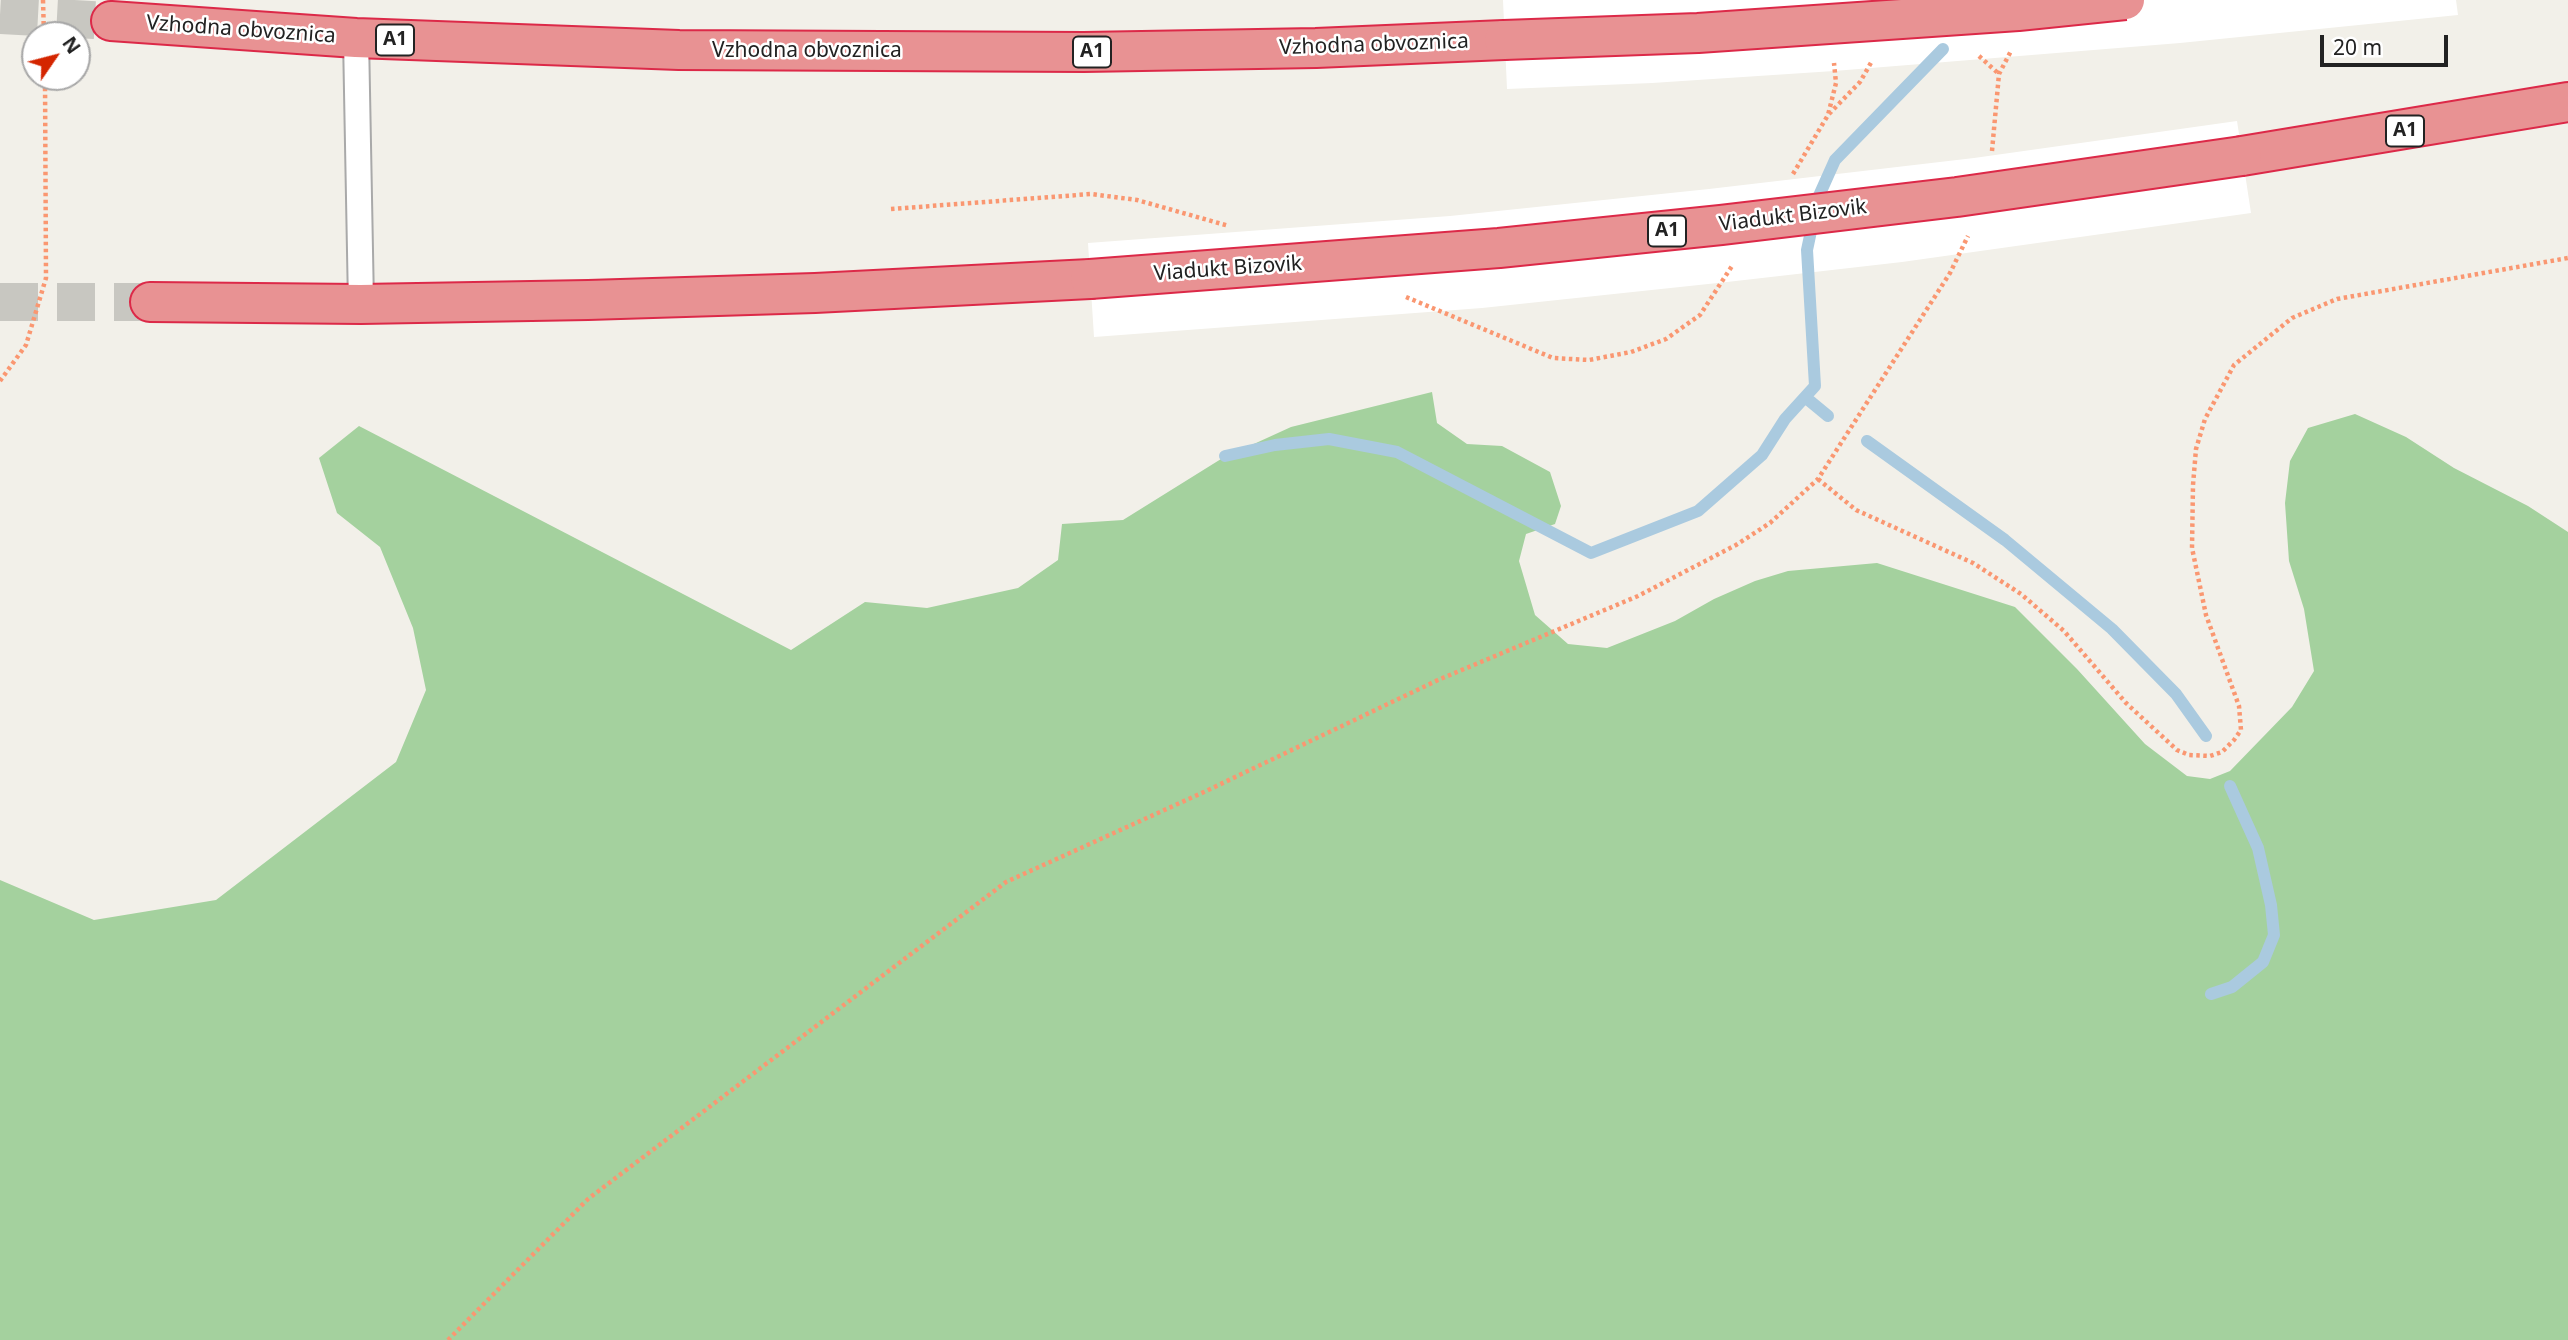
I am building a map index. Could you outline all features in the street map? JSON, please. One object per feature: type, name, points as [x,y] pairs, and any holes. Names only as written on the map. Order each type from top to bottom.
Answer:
[{"type":"highway","name":"Vzhodna obvoznica","points":[[111,22],[356,38],[679,50],[1084,52],[1316,48],[1712,32],[2018,11],[2125,0]]},
{"type":"highway","name":"Viadukt Bizovik","points":[[361,304],[802,293],[1090,279],[1499,248],[1956,197],[2242,156],[2568,102]]},
{"type":"highway","name":"A1","points":[[149,302],[361,304]]},
{"type":"lane","points":[[356,38],[361,304]]},
{"type":"path","points":[[43,0],[44,21]]},
{"type":"path","points":[[0,381],[26,345],[46,278],[45,91]]},
{"type":"path","points":[[448,1340],[588,1199],[1006,882],[1204,792],[1438,680],[1638,596],[1759,531],[1818,480],[1856,510],[1973,563],[2021,594],[2064,631],[2126,703],[2177,750],[2189,755],[2210,757],[2222,752],[2241,730],[2239,705],[2206,615],[2192,548],[2193,485],[2196,450],[2205,419],[2234,365],[2292,318],[2337,299],[2568,258]]},
{"type":"green space","points":[[1432,392],[1437,423],[1467,444],[1502,446],[1550,472],[1561,506],[1555,524],[1526,534],[1519,561],[1535,615],[1568,644],[1607,648],[1675,621],[1714,599],[1755,581],[1788,571],[1877,563],[2015,607],[2077,669],[2145,744],[2187,776],[2210,779],[2230,771],[2292,707],[2314,671],[2304,609],[2289,561],[2285,503],[2290,461],[2308,428],[2355,414],[2406,437],[2454,468],[2528,506],[2568,532],[2568,1340],[0,1340],[0,880],[94,920],[216,900],[396,762],[426,690],[413,628],[380,547],[337,513],[319,458],[359,426],[791,650],[865,602],[927,608],[1018,588],[1058,560],[1062,524],[1123,520],[1221,459],[1291,427]]},
{"type":"pier","points":[[1503,0],[2456,0],[2458,15],[2180,43],[1834,71],[1507,89]]},
{"type":"pier","points":[[2237,121],[2251,213],[1902,262],[1727,282],[1482,308],[1094,337],[1088,243],[1450,216],[1709,189],[1974,158]]},
{"type":"waterway","points":[[1225,456],[1275,445],[1329,439],[1397,452],[1591,553],[1698,511],[1762,455],[1785,419],[1815,386],[1807,250],[1818,198],[1835,160],[1943,49]]},
{"type":"waterway","points":[[1805,397],[1828,416]]},
{"type":"waterway","points":[[1867,441],[2005,540],[2112,629],[2176,694],[2206,736]]},
{"type":"waterway","points":[[2211,994],[2232,987],[2263,962],[2274,935],[2271,905],[2258,848],[2230,786]]},
{"type":"tunnel","points":[[0,15],[111,21]]},
{"type":"tunnel","points":[[0,302],[150,302]]}]
